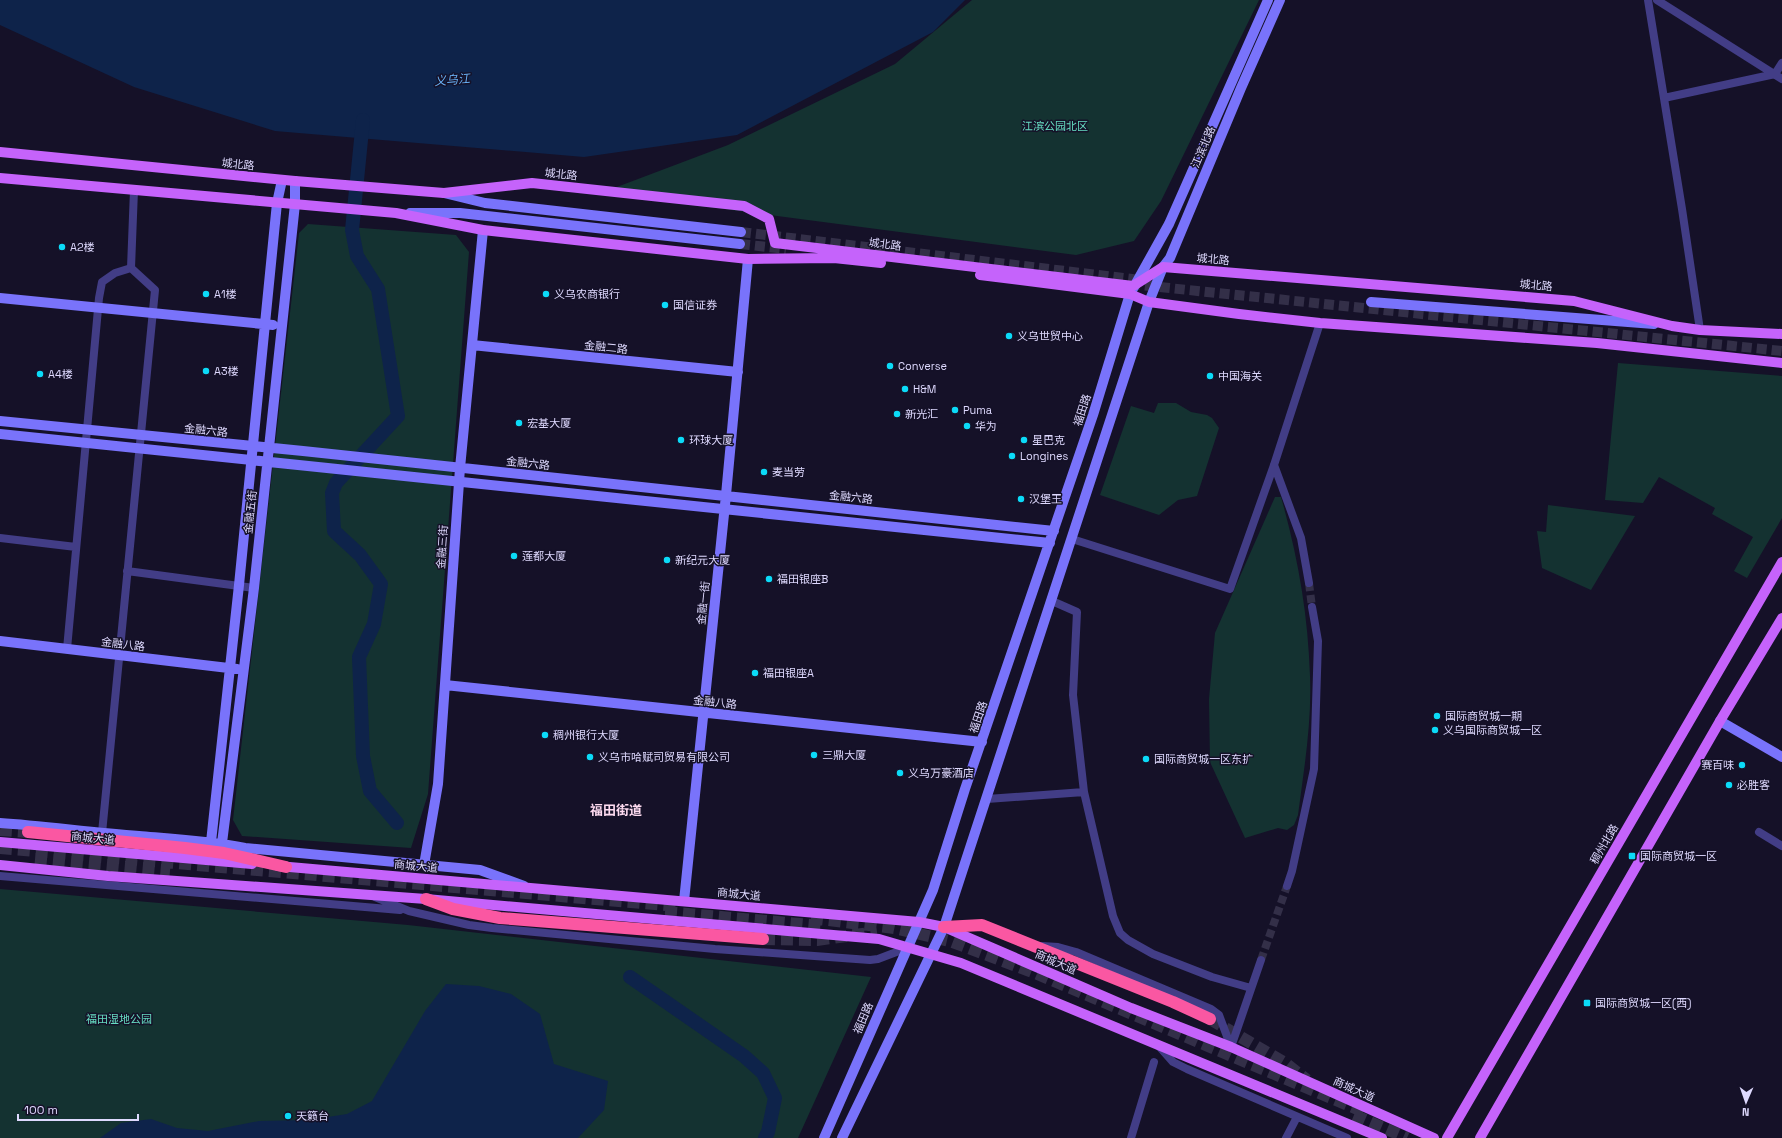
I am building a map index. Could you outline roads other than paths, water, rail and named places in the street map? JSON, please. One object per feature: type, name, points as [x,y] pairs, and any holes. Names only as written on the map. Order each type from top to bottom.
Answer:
[{"type":"highway","points":[[28,832],[193,849],[286,867]]},
{"type":"highway","points":[[426,900],[454,910],[500,918],[763,939]]},
{"type":"highway","points":[[944,927],[982,925],[1028,945],[1173,1002],[1210,1019]]},
{"type":"main road","name":"城北路","points":[[0,152],[295,182],[386,189],[444,193],[532,183],[744,206],[769,219],[775,243],[1132,290],[1148,302],[1320,322],[1596,343],[1782,363]]},
{"type":"main road","name":"城北路","points":[[0,178],[396,213],[483,230],[748,259],[841,259],[1132,290]]},
{"type":"main road","name":"城北路","points":[[1164,268],[1574,301],[1672,326],[1700,330],[1782,334]]},
{"type":"main road","points":[[1132,290],[1164,268]]},
{"type":"main road","name":"稠州北路","points":[[1447,1138],[1782,562]]},
{"type":"main road","points":[[1480,1138],[1720,721],[1781,624]]},
{"type":"main road","name":"商城大道","points":[[0,842],[919,922],[944,927],[1131,1008],[1231,1047],[1434,1138]]},
{"type":"main road","points":[[0,865],[108,876],[369,895],[807,931],[879,939],[961,963],[1382,1138]]},
{"type":"street","name":"江滨北路","points":[[1132,290],[1169,224],[1268,0]]},
{"type":"street","name":"江滨北路","points":[[1148,302],[1170,258],[1241,88],[1280,0]]},
{"type":"street","points":[[1648,0],[1700,330]]},
{"type":"street","points":[[1657,0],[1778,76]]},
{"type":"street","points":[[1778,76],[1782,63]]},
{"type":"street","points":[[1664,98],[1778,76]]},
{"type":"street","name":"金融五街","points":[[211,842],[231,668],[278,203],[282,180]]},
{"type":"street","name":"金融五街","points":[[222,843],[254,588],[295,204],[295,182]]},
{"type":"street","points":[[102,833],[154,313],[155,290],[132,268],[134,190]]},
{"type":"street","points":[[444,193],[485,203],[741,232]]},
{"type":"street","points":[[396,213],[460,213],[740,244]]},
{"type":"street","name":"金融三街","points":[[424,865],[438,784],[460,468],[483,230]]},
{"type":"street","name":"金融一街","points":[[684,901],[726,495],[748,259]]},
{"type":"street","points":[[67,649],[98,308],[102,282],[115,273],[132,268]]},
{"type":"street","name":"福田路","points":[[824,1138],[933,890],[1093,415],[1132,290]]},
{"type":"street","points":[[0,298],[281,325]]},
{"type":"street","points":[[842,1138],[932,955],[944,927],[1052,601],[1148,302]]},
{"type":"street","points":[[1371,302],[1672,326]]},
{"type":"street","points":[[1072,539],[1230,589],[1274,465],[1320,322]]},
{"type":"street","name":"金融二路","points":[[472,345],[738,372]]},
{"type":"street","name":"金融六路","points":[[0,421],[390,460],[1054,530]]},
{"type":"street","points":[[0,434],[1050,543]]},
{"type":"street","points":[[1274,465],[1301,538],[1309,583]]},
{"type":"street","points":[[0,538],[76,547]]},
{"type":"street","points":[[127,571],[254,588]]},
{"type":"street","points":[[1052,601],[1078,612],[1073,694],[1084,792],[1113,916],[1120,933],[1128,940],[1153,954],[1212,977],[1251,988]]},
{"type":"street","points":[[1287,886],[1292,871],[1314,769],[1318,641],[1312,607]]},
{"type":"street","name":"金融八路","points":[[0,640],[243,669]]},
{"type":"street","name":"金融八路","points":[[444,686],[982,742]]},
{"type":"street","points":[[1720,721],[1782,757]]},
{"type":"street","points":[[986,799],[1084,792]]},
{"type":"street","points":[[0,823],[222,843],[245,848],[480,870],[527,888]]},
{"type":"street","points":[[1759,832],[1782,846]]},
{"type":"street","points":[[0,876],[409,911],[484,927],[723,950],[870,960],[878,959],[907,948]]},
{"type":"street","points":[[369,895],[409,911]]},
{"type":"street","points":[[1028,945],[1058,947],[1076,952],[1211,1009],[1219,1015],[1231,1047]]},
{"type":"street","points":[[1231,1047],[1261,960]]},
{"type":"street","points":[[1157,1045],[1173,1062],[1187,1070],[1347,1138]]},
{"type":"street","points":[[1131,1138],[1154,1062]]},
{"type":"street","points":[[1286,1138],[1297,1117]]},
{"type":"water","name":"义乌江","points":[[0,0],[965,0],[933,32],[737,135],[584,157],[275,131],[134,87],[0,25]]},
{"type":"water","points":[[446,984],[479,986],[511,994],[540,1014],[554,1064],[608,1081],[604,1110],[578,1138],[100,1138],[121,1123],[151,1119],[177,1128],[208,1131],[259,1121],[309,1120],[347,1114],[372,1101],[425,1011]]},
{"type":"waterway","points":[[363,120],[352,230],[357,256],[378,289],[398,416],[336,483],[332,493],[334,531],[360,555],[381,584],[374,624],[359,657],[363,756],[370,791],[397,823]]},
{"type":"waterway","points":[[630,977],[744,1056],[763,1073],[775,1098],[768,1132],[765,1138]]},
{"type":"tunnel","points":[[741,232],[1140,280]]},
{"type":"tunnel","points":[[740,244],[786,249]]},
{"type":"tunnel","points":[[1130,284],[1782,351]]},
{"type":"tunnel","points":[[1309,583],[1312,607]]},
{"type":"tunnel","points":[[0,830],[28,832]]},
{"type":"tunnel","points":[[0,848],[677,906]]},
{"type":"tunnel","points":[[35,859],[170,871]]},
{"type":"tunnel","points":[[1261,960],[1287,886]]},
{"type":"tunnel","points":[[665,912],[822,926]]},
{"type":"tunnel","points":[[811,918],[894,928],[950,941],[1035,973],[1367,1113]]},
{"type":"tunnel","points":[[763,939],[817,940],[877,932]]},
{"type":"tunnel","points":[[1210,1019],[1285,1063],[1307,1080]]},
{"type":"tunnel","points":[[1354,1115],[1407,1138]]},
{"type":"place","name":"A2楼","points":[[62,247]]},
{"type":"place","name":"A1楼","points":[[206,294]]},
{"type":"place","name":"义乌农商银行","points":[[546,294]]},
{"type":"place","name":"国信证券","points":[[665,305]]},
{"type":"place","name":"义乌世贸中心","points":[[1009,336]]},
{"type":"place","name":"Converse","points":[[890,366]]},
{"type":"place","name":"A3楼","points":[[206,371]]},
{"type":"place","name":"A4楼","points":[[40,374]]},
{"type":"place","name":"中国海关","points":[[1210,376]]},
{"type":"place","name":"H&M","points":[[905,389]]},
{"type":"place","name":"Puma","points":[[955,410]]},
{"type":"place","name":"新光汇","points":[[897,414]]},
{"type":"place","name":"宏基大厦","points":[[519,423]]},
{"type":"place","name":"华为","points":[[967,426]]},
{"type":"place","name":"环球大厦","points":[[681,440]]},
{"type":"place","name":"星巴克","points":[[1024,440]]},
{"type":"place","name":"Longines","points":[[1012,456]]},
{"type":"place","name":"麦当劳","points":[[764,472]]},
{"type":"place","name":"汉堡王","points":[[1021,499]]},
{"type":"place","name":"莲都大厦","points":[[514,556]]},
{"type":"place","name":"新纪元大厦","points":[[667,560]]},
{"type":"place","name":"福田银座B","points":[[769,579]]},
{"type":"place","name":"福田银座A","points":[[755,673]]},
{"type":"place","name":"国际商贸城一期","points":[[1437,716]]},
{"type":"place","name":"义乌国际商贸城一区","points":[[1435,730]]},
{"type":"place","name":"稠州银行大厦","points":[[545,735]]},
{"type":"place","name":"三鼎大厦","points":[[814,755]]},
{"type":"place","name":"义乌市哈赋司贸易有限公司","points":[[590,757]]},
{"type":"place","name":"国际商贸城一区东扩","points":[[1146,759]]},
{"type":"place","name":"赛百味","points":[[1742,765]]},
{"type":"place","name":"义乌万豪酒店","points":[[900,773]]},
{"type":"place","name":"必胜客","points":[[1729,785]]},
{"type":"place","name":"国际商贸城一区","points":[[1632,856]]},
{"type":"place","name":"国际商贸城一区(西)","points":[[1587,1003]]},
{"type":"place","name":"天籁台","points":[[288,1116]]},
{"type":"district","name":"福田街道","points":[[616,810]]},
{"type":"park label","name":"江滨公园北区","points":[[1055,126]]},
{"type":"park label","name":"福田湿地公园","points":[[119,1019]]}]
